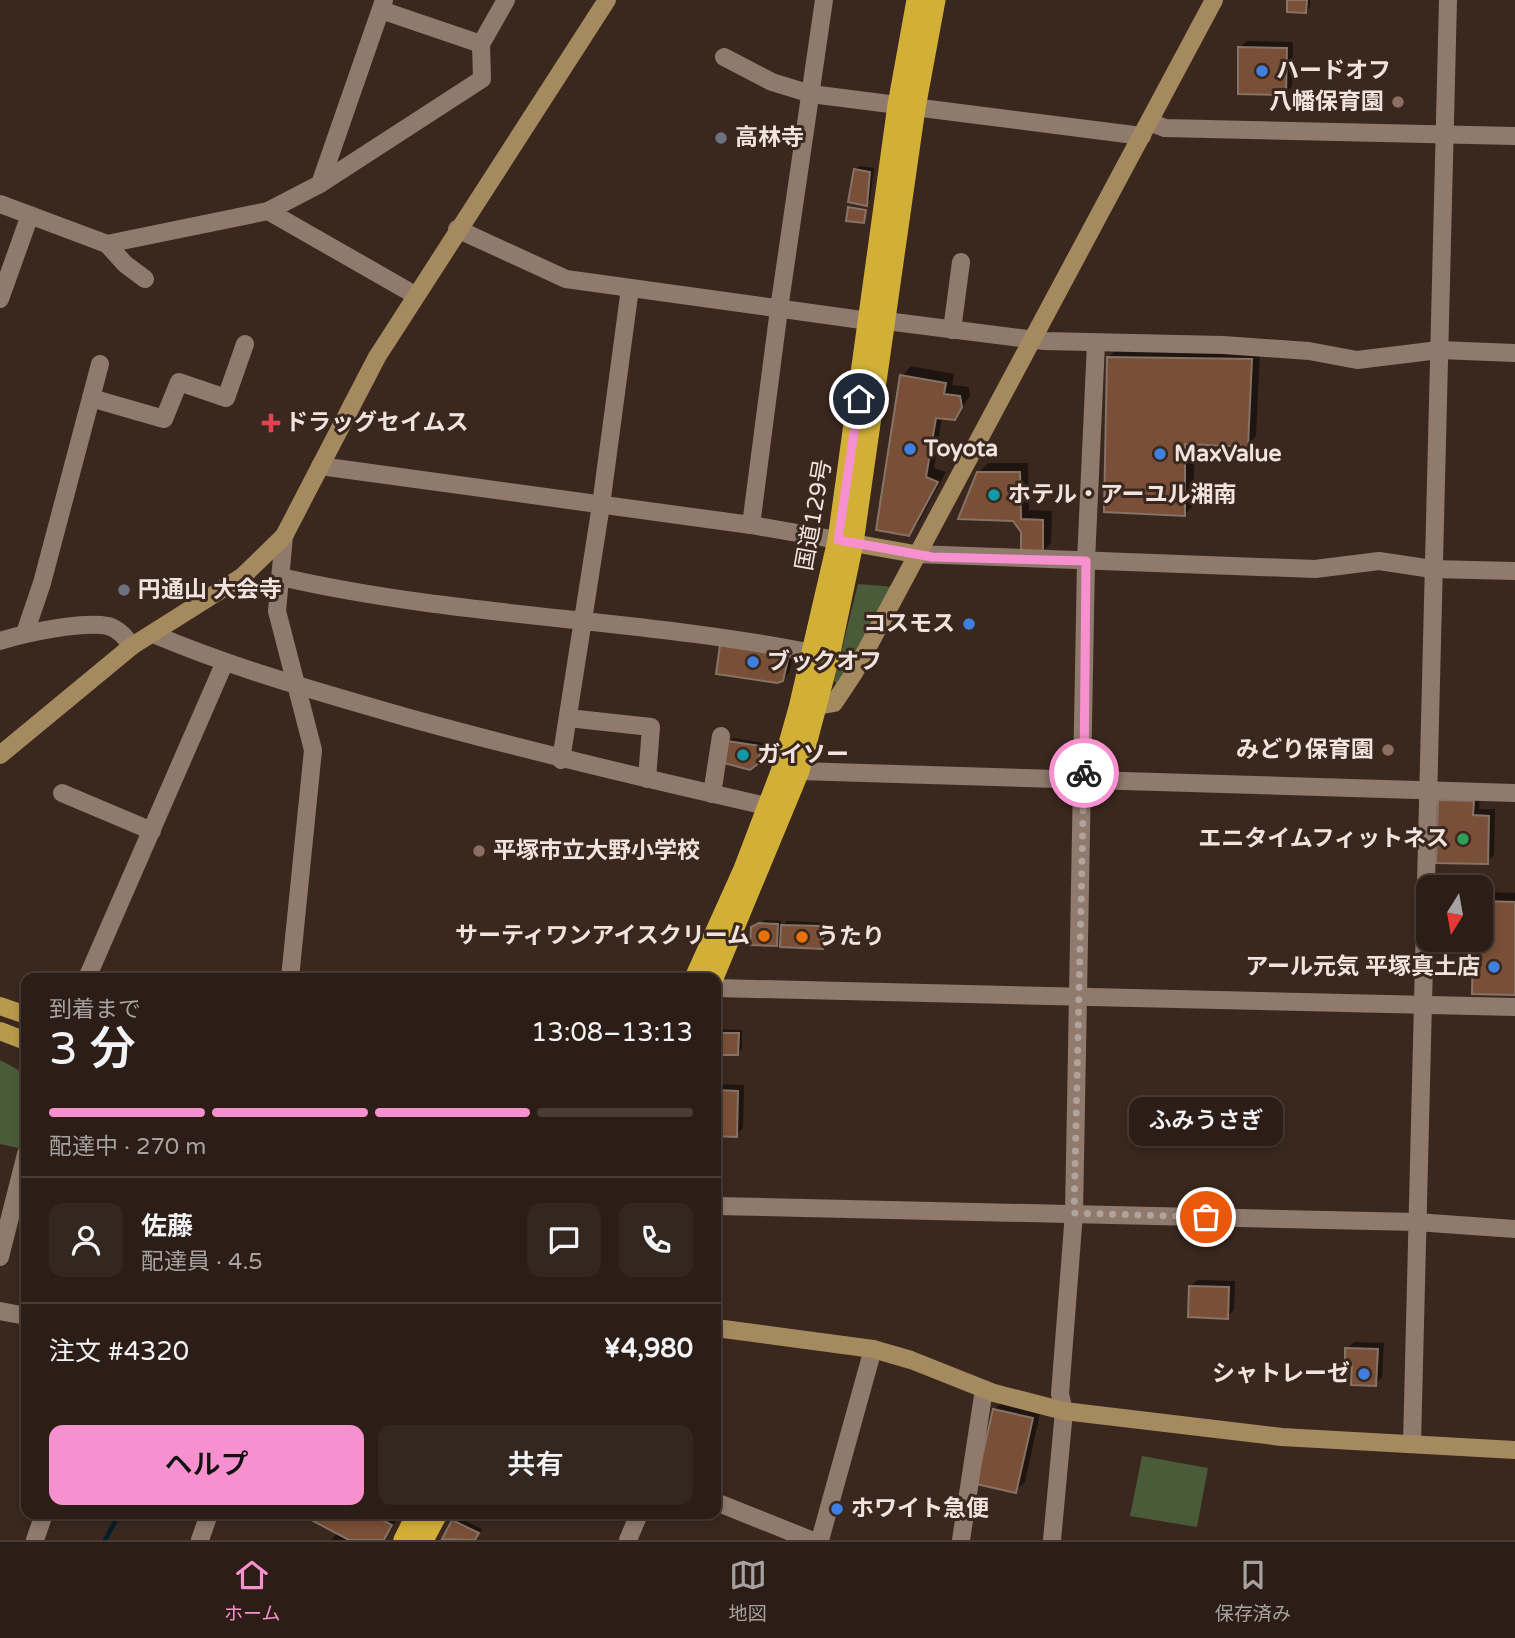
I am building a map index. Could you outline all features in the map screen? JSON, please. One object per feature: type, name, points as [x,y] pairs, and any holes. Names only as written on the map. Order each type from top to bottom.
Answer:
[{"type":"highway","name":"国道129号","points":[[697,973],[775,808],[799,771],[817,706],[821,655],[846,542],[878,321],[918,0]]},
{"type":"highway","name":"国道129号","points":[[906,106],[935,0]]},
{"type":"highway","name":"国道129号","points":[[715,973],[775,808],[796,721],[821,655]]},
{"type":"highway","points":[[404,1540],[423,1519]]},
{"type":"highway","points":[[424,1540],[427,1519]]},
{"type":"main road","points":[[0,1006],[21,1013]]},
{"type":"main road","points":[[0,1031],[21,1039]]},
{"type":"street","points":[[107,244],[268,212],[320,184],[482,79],[481,44],[506,0]]},
{"type":"street","points":[[0,755],[132,646],[243,576],[285,536],[354,397],[415,295],[607,0]]},
{"type":"street","points":[[751,525],[824,0]]},
{"type":"street","points":[[817,706],[834,703],[843,692],[1214,0]]},
{"type":"street","points":[[1412,1444],[1448,0]]},
{"type":"street","points":[[320,184],[382,5],[481,44]]},
{"type":"street","points":[[724,57],[772,82],[811,94],[906,106],[1145,129],[1515,136]]},
{"type":"street","points":[[0,204],[107,244],[124,264],[145,279]]},
{"type":"street","points":[[268,212],[415,295]]},
{"type":"street","points":[[0,299],[30,215]]},
{"type":"street","points":[[457,229],[566,279],[779,309],[1032,340],[1223,345],[1309,351],[1357,360],[1439,350],[1515,353]]},
{"type":"street","points":[[952,330],[961,262]]},
{"type":"street","points":[[561,760],[601,505],[630,288]]},
{"type":"street","points":[[1052,1540],[1064,1411],[1060,1394],[1074,1213],[1086,561],[1096,343]]},
{"type":"street","points":[[91,398],[164,419],[180,382],[226,398],[245,344]]},
{"type":"street","points":[[25,633],[42,583],[100,364]]},
{"type":"street","points":[[320,466],[751,525],[915,554],[1315,569],[1379,561],[1432,569],[1515,571]]},
{"type":"street","points":[[285,536],[277,611],[313,750],[291,973]]},
{"type":"street","points":[[281,577],[329,588],[583,620],[821,655]]},
{"type":"street","points":[[0,641],[25,633],[110,626],[122,634],[132,646]]},
{"type":"street","points":[[153,634],[224,664],[295,686],[561,760],[775,808]]},
{"type":"street","points":[[89,973],[224,664]]},
{"type":"street","points":[[568,718],[651,727],[648,779]]},
{"type":"street","points":[[712,794],[721,736]]},
{"type":"street","points":[[799,771],[1515,793]]},
{"type":"street","points":[[62,793],[152,831]]},
{"type":"street","points":[[721,988],[1515,1007]]},
{"type":"street","points":[[0,1257],[21,1174]]},
{"type":"street","points":[[721,1206],[1416,1222],[1515,1229]]},
{"type":"street","points":[[0,1311],[21,1316]]},
{"type":"street","points":[[721,1329],[873,1349],[911,1360],[984,1389],[1064,1411],[1282,1437],[1515,1450]]},
{"type":"street","points":[[820,1540],[873,1349]]},
{"type":"street","points":[[961,1540],[984,1389]]},
{"type":"street","points":[[721,1504],[811,1540]]},
{"type":"street","points":[[35,1540],[42,1519]]},
{"type":"street","points":[[628,1540],[637,1519]]},
{"type":"green space","points":[[858,584],[894,587],[838,686],[834,681]]},
{"type":"green space","points":[[0,1060],[21,1071],[21,1149],[0,1144]]},
{"type":"green space","points":[[1142,1456],[1208,1468],[1197,1527],[1130,1516]]},
{"type":"building","points":[[1287,0],[1307,0],[1306,13],[1287,12]]},
{"type":"building","name":"ハードオフ","points":[[1238,47],[1287,48],[1286,95],[1238,94]]},
{"type":"building","points":[[854,169],[870,172],[867,206],[848,202]]},
{"type":"building","points":[[848,207],[866,210],[864,223],[846,221]]},
{"type":"building","points":[[1107,357],[1252,359],[1248,447],[1185,444],[1185,516],[1104,512]]},
{"type":"building","name":"Toyota","points":[[900,375],[946,383],[944,394],[960,396],[962,407],[955,420],[936,418],[926,477],[938,482],[909,536],[876,530]]},
{"type":"building","name":"ホテル・アーユル湘南","points":[[977,472],[1020,472],[1021,519],[1043,520],[1043,554],[1021,553],[1021,532],[1013,521],[958,519]]},
{"type":"building","name":"ブックオフ","points":[[720,645],[789,655],[783,681],[777,683],[716,674]]},
{"type":"building","name":"ガイソー","points":[[727,741],[761,746],[759,763],[750,770],[724,763]]},
{"type":"building","name":"エニタイムフィットネス","points":[[1438,800],[1474,801],[1473,815],[1489,816],[1488,864],[1436,863]]},
{"type":"building","name":"アール元気 平塚真土店","points":[[1493,901],[1515,902],[1515,995],[1472,994],[1473,952],[1493,952]]},
{"type":"building","name":"サーティワンアイスクリーム","points":[[759,923],[778,924],[777,946],[750,945],[751,927]]},
{"type":"building","name":"うたり","points":[[781,925],[824,926],[823,949],[780,947]]},
{"type":"building","points":[[721,1033],[739,1033],[738,1055],[721,1055]]},
{"type":"building","points":[[721,1090],[738,1091],[737,1137],[721,1136]]},
{"type":"building","points":[[1189,1286],[1229,1287],[1228,1319],[1188,1317]]},
{"type":"building","name":"シャトレーゼ","points":[[1345,1348],[1378,1349],[1376,1386],[1351,1385],[1352,1364],[1345,1364]]},
{"type":"building","points":[[993,1409],[1033,1418],[1016,1493],[976,1484]]},
{"type":"building","points":[[309,1519],[381,1519],[392,1525],[384,1540],[349,1540]]},
{"type":"building","points":[[452,1520],[479,1533],[475,1540],[442,1539]]},
{"type":"waterway","points":[[105,1540],[116,1519]]},
{"type":"way so far","points":[[1084,773],[1074,1213],[1206,1217]]},
{"type":"place","name":"ハードオフ","points":[[1262,71]]},
{"type":"place","name":"八幡保育園","points":[[1398,102]]},
{"type":"place","name":"高林寺","points":[[721,138]]},
{"type":"place","name":"ドラッグセイムス","points":[[271,423]]},
{"type":"place","name":"Toyota","points":[[910,449]]},
{"type":"place","name":"MaxValue","points":[[1160,454]]},
{"type":"place","name":"ホテル・アーユル湘南","points":[[994,495]]},
{"type":"place","name":"円通山 大会寺","points":[[124,590]]},
{"type":"place","name":"コスモス","points":[[969,624]]},
{"type":"place","name":"ブックオフ","points":[[753,662]]},
{"type":"place","name":"みどり保育園","points":[[1388,750]]},
{"type":"place","name":"ガイソー","points":[[743,755]]},
{"type":"place","name":"エニタイムフィットネス","points":[[1463,839]]},
{"type":"place","name":"平塚市立大野小学校","points":[[479,851]]},
{"type":"place","name":"サーティワンアイスクリーム","points":[[764,936]]},
{"type":"place","name":"うたり","points":[[802,937]]},
{"type":"place","name":"アール元気 平塚真土店","points":[[1494,967]]},
{"type":"place","name":"ふみうさぎ","points":[[1206,1217]]},
{"type":"place","name":"シャトレーゼ","points":[[1364,1374]]},
{"type":"place","name":"ホワイト急便","points":[[837,1509]]},
{"type":"route","points":[[859,399],[838,540],[932,557],[1086,561],[1084,773]]}]
